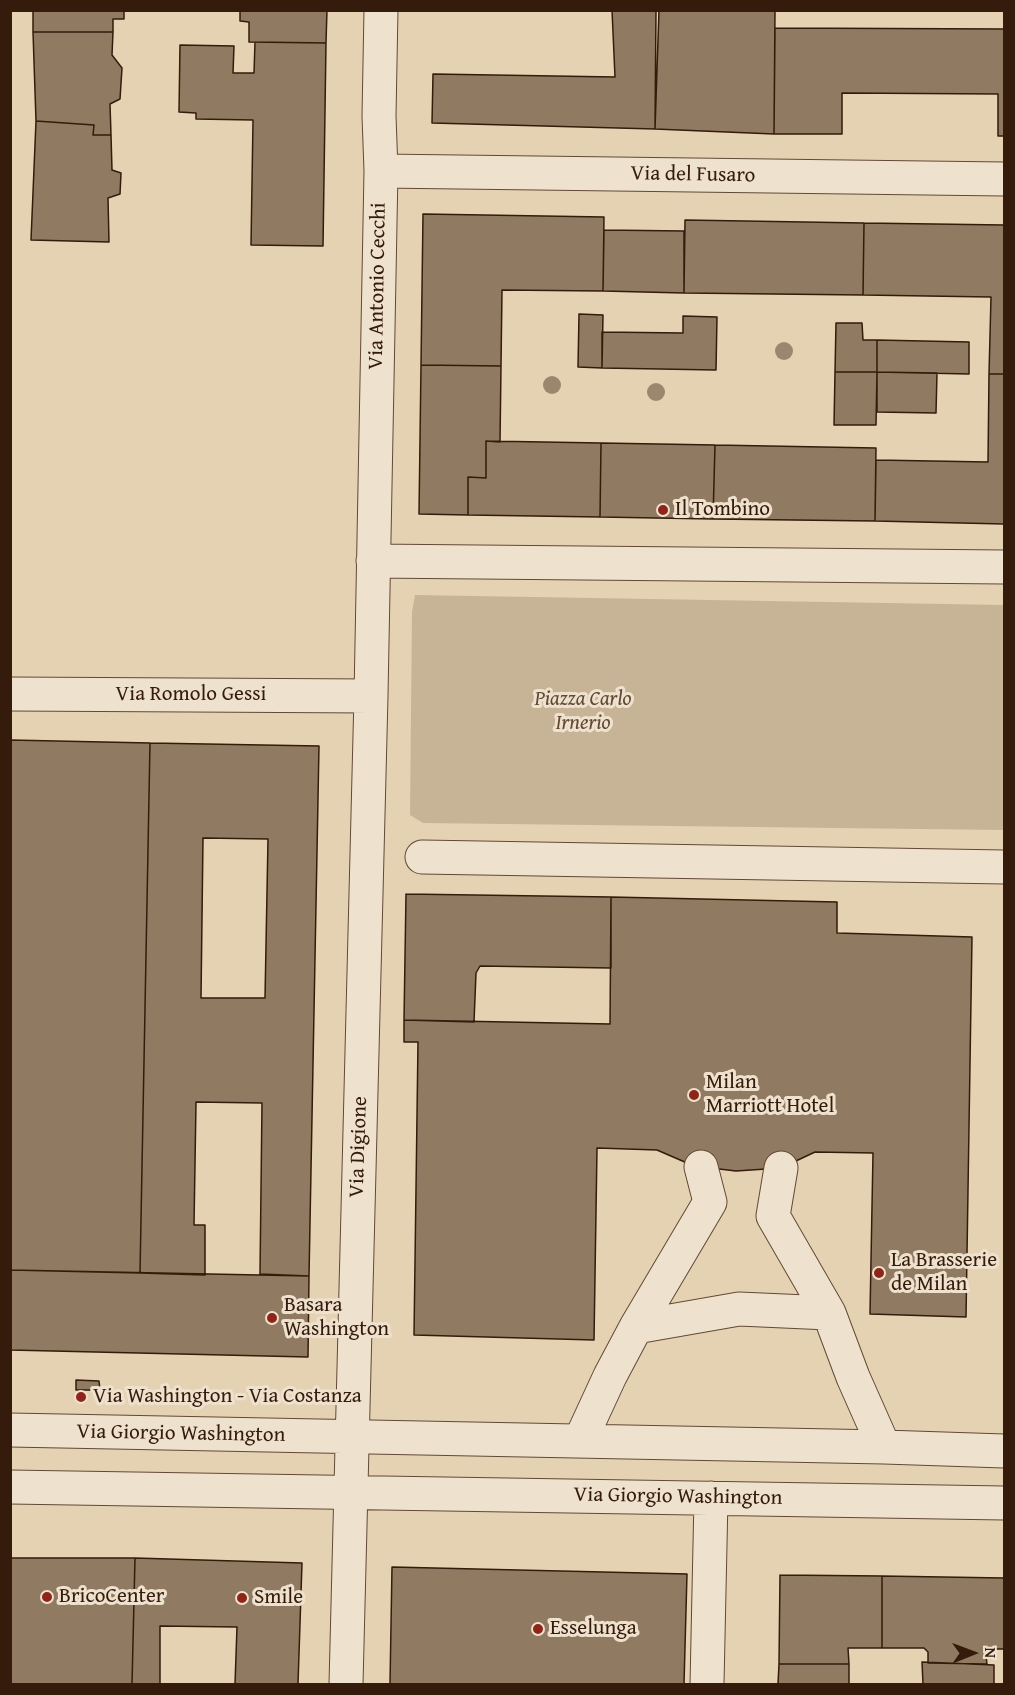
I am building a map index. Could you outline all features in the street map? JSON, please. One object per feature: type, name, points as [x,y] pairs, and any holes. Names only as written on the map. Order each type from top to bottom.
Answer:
[{"type":"street","name":"Via Antonio Cecchi","points":[[373,561],[381,171],[379,116],[381,10]]},
{"type":"street","name":"Via del Fusaro","points":[[381,171],[1005,179]]},
{"type":"street","points":[[371,696],[373,561],[1005,567]]},
{"type":"street","name":"Via Romolo Gessi","points":[[10,694],[371,696]]},
{"type":"street","name":"Via Digione","points":[[352,1437],[371,696]]},
{"type":"street","points":[[423,857],[1005,867]]},
{"type":"street","points":[[580,1441],[636,1327],[710,1202],[701,1167]]},
{"type":"street","points":[[781,1168],[773,1216],[829,1313],[853,1377],[884,1447]]},
{"type":"street","points":[[636,1327],[739,1309],[829,1313]]},
{"type":"street","name":"Via Giorgio Washington","points":[[10,1430],[1005,1451]]},
{"type":"street","points":[[346,1684],[352,1437]]},
{"type":"street","name":"Via Giorgio Washington","points":[[10,1487],[1005,1503]]},
{"type":"street","points":[[706,1684],[711,1498]]},
{"type":"green space","name":"Piazza Carlo Irnerio","points":[[415,595],[1004,605],[1004,830],[423,823],[410,815],[412,612]]},
{"type":"building","points":[[33,10],[124,10],[124,19],[113,19],[113,32],[33,32]]},
{"type":"building","points":[[240,10],[327,10],[326,43],[249,42],[249,22],[240,21]]},
{"type":"building","points":[[612,10],[656,10],[655,129],[432,123],[433,74],[615,77]]},
{"type":"building","points":[[659,10],[775,10],[774,134],[655,129]]},
{"type":"building","points":[[775,28],[1004,29],[1004,136],[998,136],[998,94],[842,93],[842,134],[774,134]]},
{"type":"building","points":[[33,32],[113,32],[112,55],[122,68],[120,99],[110,104],[111,135],[93,135],[94,125],[36,121]]},
{"type":"building","points":[[255,42],[326,43],[323,246],[251,245],[253,120],[196,119],[196,113],[179,112],[180,45],[234,46],[233,73],[254,73]]},
{"type":"building","points":[[36,121],[94,125],[93,135],[111,135],[112,170],[121,173],[120,194],[108,198],[109,242],[31,240]]},
{"type":"building","points":[[423,214],[604,217],[603,291],[502,290],[501,366],[421,365]]},
{"type":"building","points":[[685,220],[864,223],[863,295],[684,293]]},
{"type":"building","points":[[864,223],[1004,225],[1004,374],[989,374],[991,297],[863,295]]},
{"type":"building","points":[[604,230],[684,231],[684,293],[603,291]]},
{"type":"building","points":[[579,314],[603,315],[602,368],[578,367]]},
{"type":"building","points":[[683,316],[717,317],[716,370],[602,368],[602,332],[683,333]]},
{"type":"building","points":[[836,323],[862,323],[863,340],[877,340],[877,372],[835,372]]},
{"type":"building","points":[[877,340],[969,342],[969,374],[877,372]]},
{"type":"building","points":[[421,365],[501,366],[500,442],[486,441],[486,478],[468,477],[468,515],[419,514]]},
{"type":"building","points":[[835,372],[877,372],[876,425],[834,425]]},
{"type":"building","points":[[877,372],[937,373],[936,413],[877,412]]},
{"type":"building","points":[[989,374],[1004,374],[1004,524],[875,521],[876,460],[988,462]]},
{"type":"building","points":[[486,441],[601,443],[600,517],[468,515],[468,477],[486,478]]},
{"type":"building","points":[[601,443],[715,445],[713,519],[600,517]]},
{"type":"building","points":[[715,445],[876,448],[875,521],[713,519]]},
{"type":"building","points":[[10,740],[150,743],[140,1273],[10,1270]]},
{"type":"building","points":[[150,743],[319,746],[309,1276],[260,1274],[262,1103],[196,1102],[194,1225],[205,1225],[205,1275],[140,1273]],"holes":[[[203,838],[268,839],[265,998],[201,998]]]},
{"type":"building","points":[[406,894],[611,897],[611,968],[480,966],[476,973],[474,1022],[404,1020]]},
{"type":"building","name":"Milan Marriott Hotel","points":[[611,897],[837,902],[837,933],[972,937],[966,1317],[870,1314],[873,1153],[815,1152],[781,1168],[736,1171],[694,1166],[657,1150],[597,1148],[594,1340],[414,1335],[418,1042],[404,1042],[404,1020],[610,1024]]},
{"type":"building","points":[[10,1270],[309,1276],[308,1357],[10,1350]]},
{"type":"building","points":[[76,1380],[99,1381],[100,1390],[76,1390]]},
{"type":"building","points":[[10,1558],[135,1558],[132,1684],[10,1684]]},
{"type":"building","points":[[135,1558],[302,1563],[298,1684],[235,1684],[237,1627],[160,1626],[160,1684],[132,1684]]},
{"type":"building","name":"Esselunga","points":[[392,1567],[687,1574],[684,1684],[390,1684]]},
{"type":"building","points":[[780,1575],[882,1576],[882,1648],[848,1648],[849,1664],[779,1664]]},
{"type":"building","points":[[882,1576],[1004,1578],[1004,1649],[993,1649],[986,1656],[987,1664],[928,1663],[928,1652],[924,1648],[882,1648]]},
{"type":"building","points":[[922,1662],[994,1665],[994,1684],[923,1684]]},
{"type":"building","points":[[779,1664],[849,1664],[849,1684],[778,1684]]},
{"type":"place","name":"Il Tombino","points":[[663,510]]},
{"type":"place","name":"Milan Marriott Hotel","points":[[694,1095]]},
{"type":"place","name":"La Brasserie de Milan","points":[[879,1273]]},
{"type":"place","name":"Basara Washington","points":[[272,1318]]},
{"type":"place","name":"Via Washington - Via Costanza","points":[[81,1397]]},
{"type":"place","name":"BricoCenter","points":[[47,1597]]},
{"type":"place","name":"Smile","points":[[242,1598]]},
{"type":"place","name":"Esselunga","points":[[538,1629]]}]
